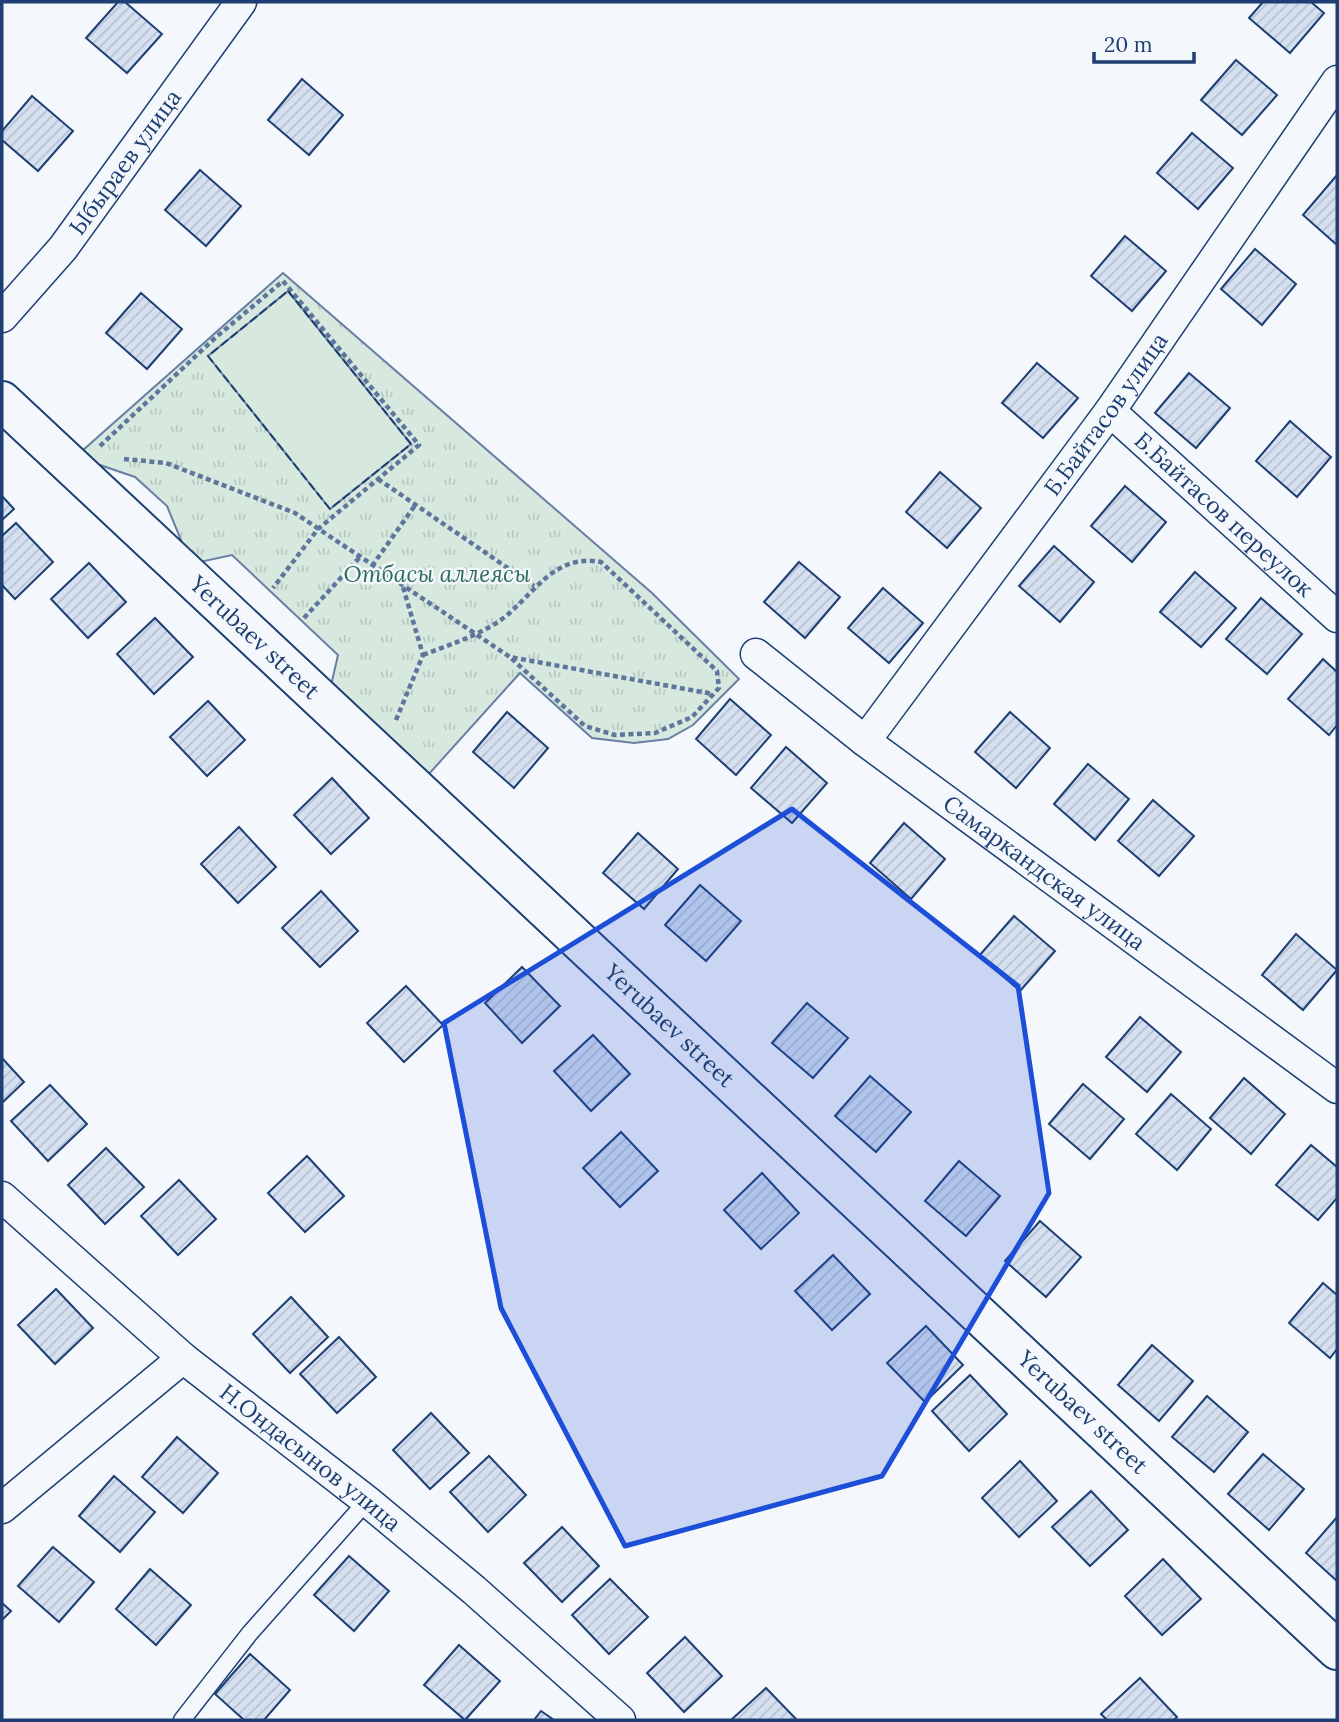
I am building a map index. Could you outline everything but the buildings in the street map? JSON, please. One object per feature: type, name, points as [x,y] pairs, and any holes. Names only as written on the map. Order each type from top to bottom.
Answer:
[{"type":"main road","name":"Yerubaev street","points":[[2,401],[1337,1650]]},
{"type":"street","name":"Ыбыраев улица","points":[[2,317],[63,248],[241,2]]},
{"type":"street","name":"Б.Байтасов улица","points":[[865,741],[1110,411],[1337,81]]},
{"type":"street","name":"Б.Байтасов переулок","points":[[1110,411],[1337,617]]},
{"type":"street","name":"Самаркандская улица","points":[[756,654],[865,741],[1337,1088]]},
{"type":"street","name":"Н.Ондасынов улица","points":[[2,1196],[183,1358],[367,1501],[474,1590],[620,1720]]},
{"type":"street","points":[[2,1508],[183,1358]]},
{"type":"lane","points":[[181,1720],[250,1633],[367,1501]]},
{"type":"path","points":[[95,451],[215,338],[283,281],[419,445],[318,529],[273,588]]},
{"type":"path","points":[[124,459],[166,463],[295,513],[475,636],[510,657],[585,726],[615,735],[655,733],[692,717],[719,688],[717,671],[601,562],[583,559],[561,568],[534,586],[501,620],[475,636],[423,655]]},
{"type":"path","points":[[378,479],[534,586]]},
{"type":"path","points":[[372,566],[416,504]]},
{"type":"path","points":[[304,618],[360,557]]},
{"type":"path","points":[[393,728],[423,655],[403,586]]},
{"type":"path","points":[[510,657],[713,694]]},
{"type":"highlighted area","points":[[792,809],[1018,986],[1049,1193],[882,1476],[625,1546],[501,1308],[444,1023]]},
{"type":"green space","name":"Отбасы аллеясы","points":[[283,273],[652,593],[739,679],[693,725],[668,739],[634,743],[592,738],[520,673],[428,775],[330,690],[338,655],[232,555],[200,562],[183,545],[167,506],[135,477],[97,464],[82,451]]},
{"type":"green space","points":[[288,291],[411,444],[330,509],[208,356]]},
{"type":"fence","points":[[288,291],[411,444],[330,509],[208,356],[288,291]]}]
